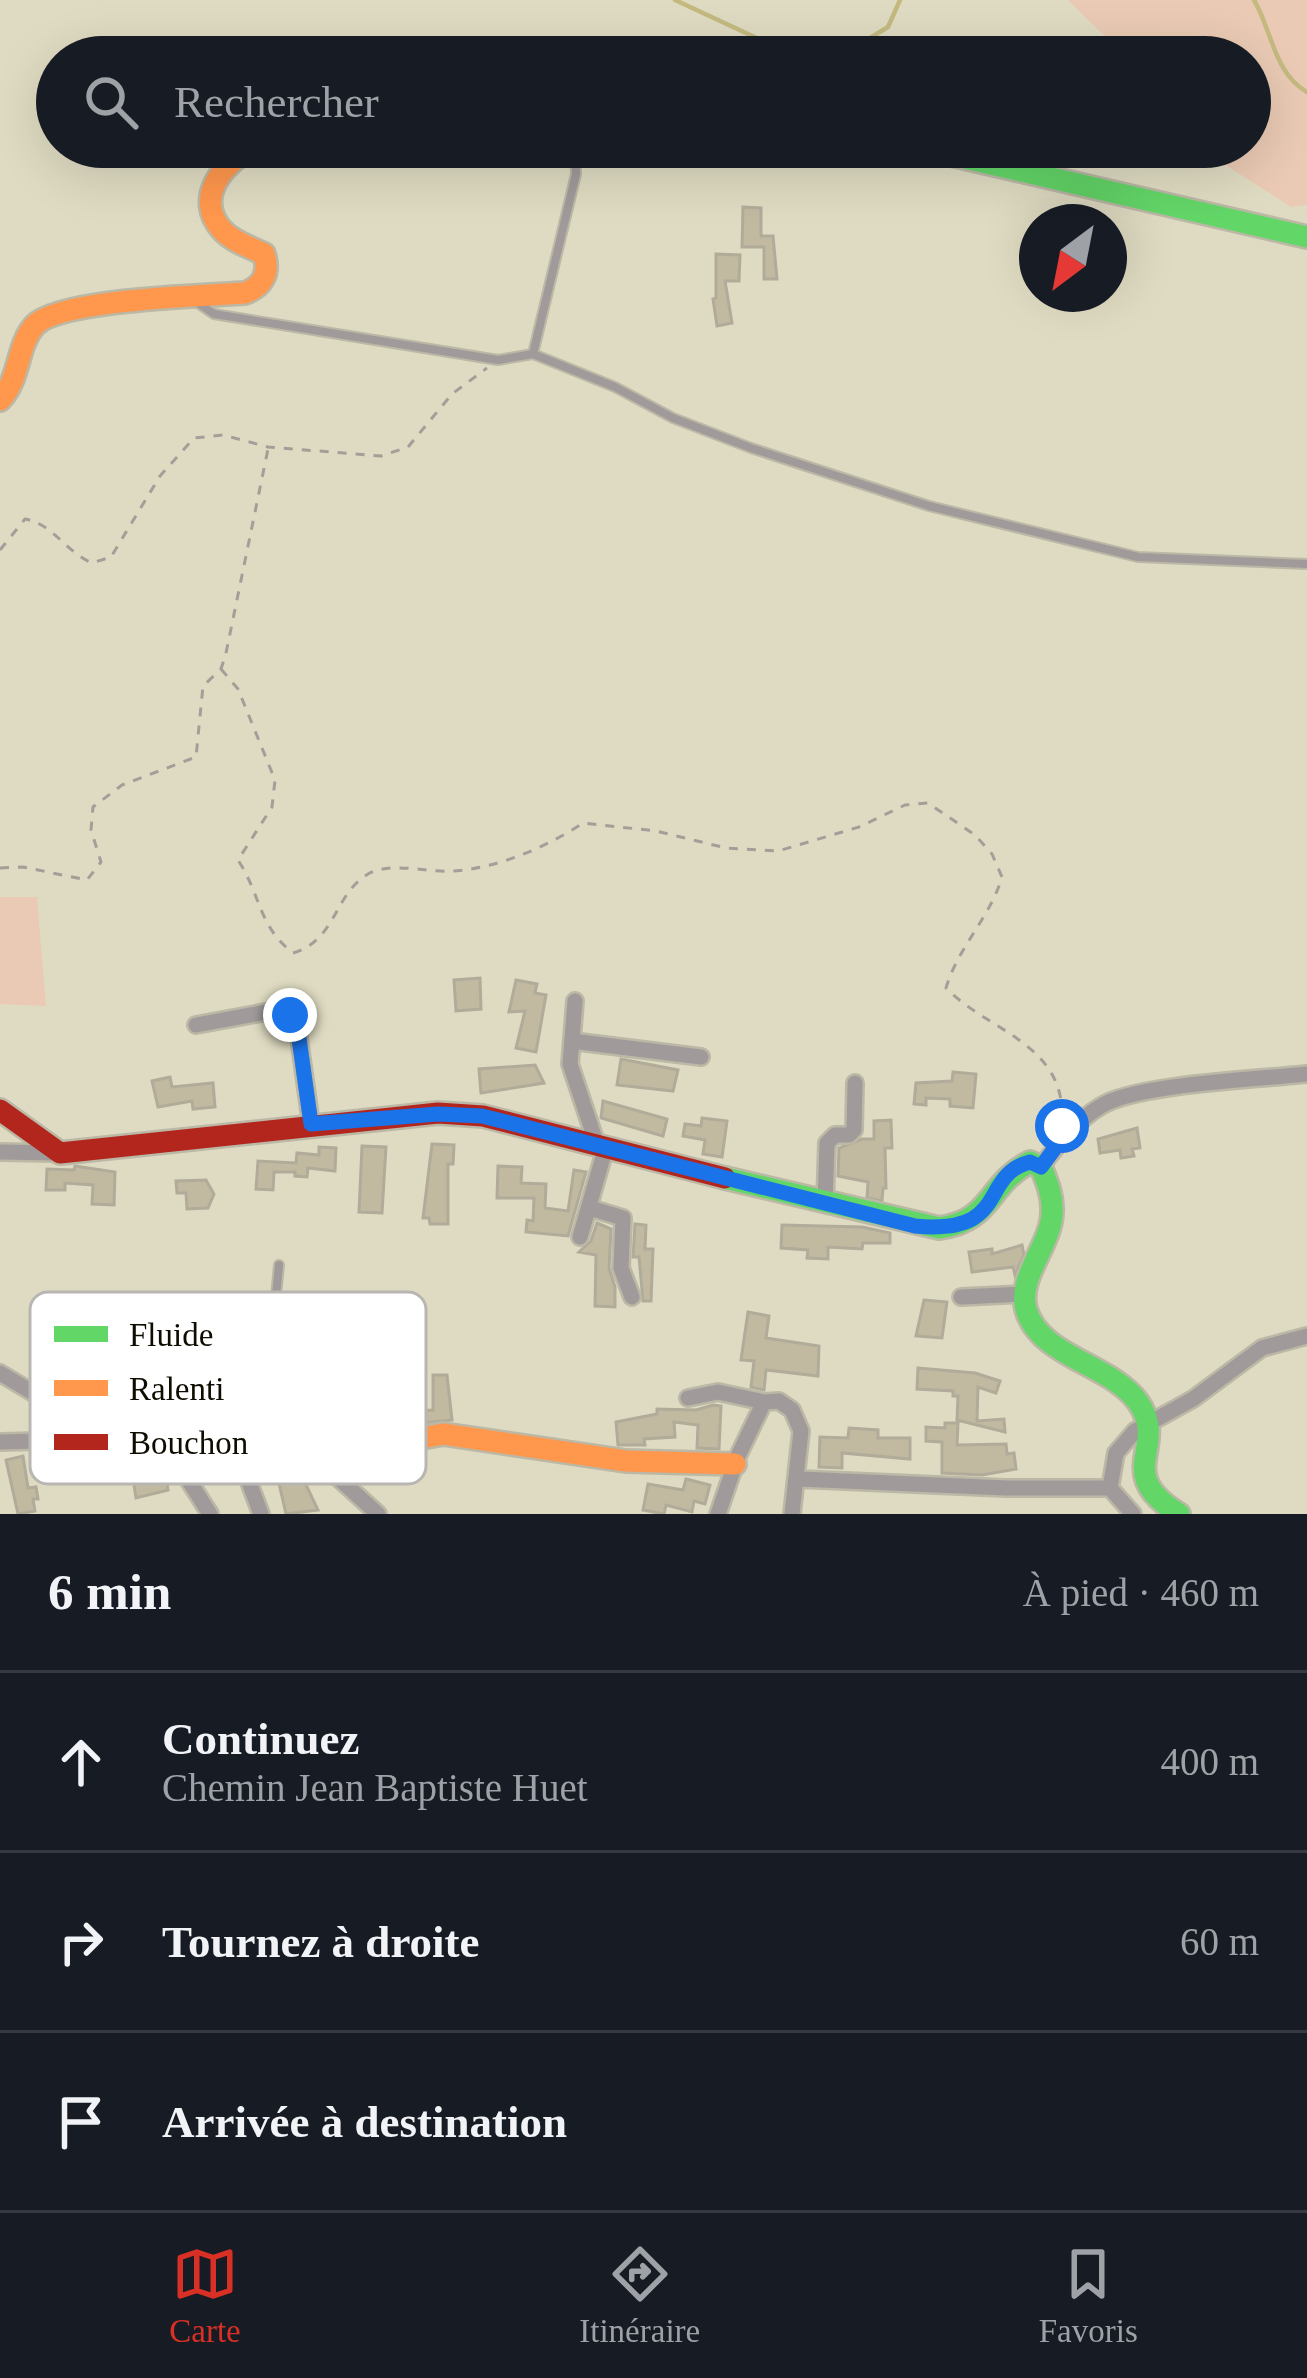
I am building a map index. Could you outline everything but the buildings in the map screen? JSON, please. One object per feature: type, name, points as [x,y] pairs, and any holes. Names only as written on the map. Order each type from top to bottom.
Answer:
[{"type":"street","points":[[0,400],[15,385],[25,337],[39,320],[121,302],[245,293],[265,279],[264,254],[225,233],[212,205],[212,189],[222,168]]},
{"type":"street","points":[[1015,168],[1307,237]]},
{"type":"street","points":[[575,1001],[572,1072],[602,1149],[580,1237]]},
{"type":"street","points":[[196,1025],[277,1010],[290,1015],[297,1024],[311,1124]]},
{"type":"street","points":[[572,1041],[701,1057]]},
{"type":"street","points":[[1041,1167],[1063,1137],[1103,1104],[1137,1093],[1307,1074]]},
{"type":"street","points":[[826,1204],[827,1143],[835,1135],[849,1136],[854,1130],[855,1082]]},
{"type":"street","points":[[0,1110],[60,1153]]},
{"type":"street","points":[[0,1152],[60,1153],[311,1124],[438,1114],[482,1116],[915,1226],[951,1228],[975,1218],[1017,1166],[1030,1162],[1041,1167],[1053,1199],[1053,1218],[1024,1294],[1025,1308],[1038,1329],[1125,1386],[1145,1412],[1144,1484],[1151,1497],[1179,1514]]},
{"type":"street","points":[[590,1208],[623,1218],[620,1268],[632,1297]]},
{"type":"street","points":[[961,1298],[1024,1294]]},
{"type":"street","points":[[1133,1514],[1111,1488],[1116,1453],[1135,1431],[1193,1399],[1262,1348],[1307,1336]]},
{"type":"street","points":[[0,1373],[30,1391]]},
{"type":"street","points":[[688,1398],[718,1392],[779,1401],[792,1410],[801,1431],[792,1514]]},
{"type":"street","points":[[718,1514],[764,1402]]},
{"type":"street","points":[[426,1437],[443,1434],[626,1461],[735,1464]]},
{"type":"street","points":[[0,1442],[30,1441]]},
{"type":"street","points":[[799,1479],[1111,1488]]},
{"type":"street","points":[[191,1484],[210,1514]]},
{"type":"street","points":[[253,1484],[261,1514]]},
{"type":"street","points":[[347,1484],[378,1514]]},
{"type":"lane","points":[[533,354],[575,168]]},
{"type":"lane","points":[[189,297],[214,314],[498,360],[533,354],[731,440],[929,506],[1138,557],[1307,564]]},
{"type":"lane","points":[[276,1292],[279,1265]]},
{"type":"path","points":[[0,550],[26,519],[43,522],[75,556],[92,563],[112,557],[160,476],[194,438],[223,435],[268,448],[381,457],[408,447],[452,394],[498,360]]},
{"type":"path","points":[[0,868],[23,867],[87,880],[100,862],[91,830],[92,806],[122,785],[196,757],[202,686],[221,669],[268,448]]},
{"type":"path","points":[[221,669],[238,689],[275,780],[272,807],[238,860],[254,883],[273,938],[293,953],[313,947],[346,898],[370,873],[388,869],[457,872],[539,846],[584,823],[656,831],[726,848],[778,851],[859,827],[905,805],[928,803],[944,811],[992,854],[1002,877],[995,902],[952,965],[946,988],[1046,1063],[1063,1092],[1063,1137]]},
{"type":"shaded area","points":[[1068,0],[1307,0],[1307,205],[1291,207],[1230,168],[1271,168],[1271,36],[1105,36]]},
{"type":"shaded area","points":[[0,897],[37,897],[46,1006],[0,1004]]},
{"type":"waterway","points":[[675,0],[752,36]]},
{"type":"waterway","points":[[873,36],[888,27],[900,0]]},
{"type":"waterway","points":[[1254,0],[1269,36]]},
{"type":"waterway","points":[[1271,40],[1287,74],[1307,92]]},
{"type":"traffic: fast","points":[[1008,168],[1307,237]]},
{"type":"traffic: fast","points":[[725,1178],[939,1228],[970,1218],[1030,1162],[1041,1167],[1051,1195],[1051,1224],[1026,1285],[1026,1309],[1045,1338],[1111,1378],[1138,1402],[1148,1433],[1148,1485],[1179,1514]]},
{"type":"traffic: slow","points":[[0,400],[12,382],[29,333],[50,316],[134,300],[245,293],[261,283],[264,254],[226,234],[214,218],[212,193],[226,168]]},
{"type":"traffic: slow","points":[[426,1437],[443,1434],[626,1461],[735,1464]]},
{"type":"traffic: jam","points":[[0,1110],[60,1153],[438,1113],[483,1116],[725,1178]]},
{"type":"route","points":[[290,1015],[297,1024],[311,1124],[438,1114],[482,1116],[915,1226],[951,1228],[975,1218],[1017,1166],[1030,1162],[1041,1167],[1063,1137],[1062,1126]]}]
